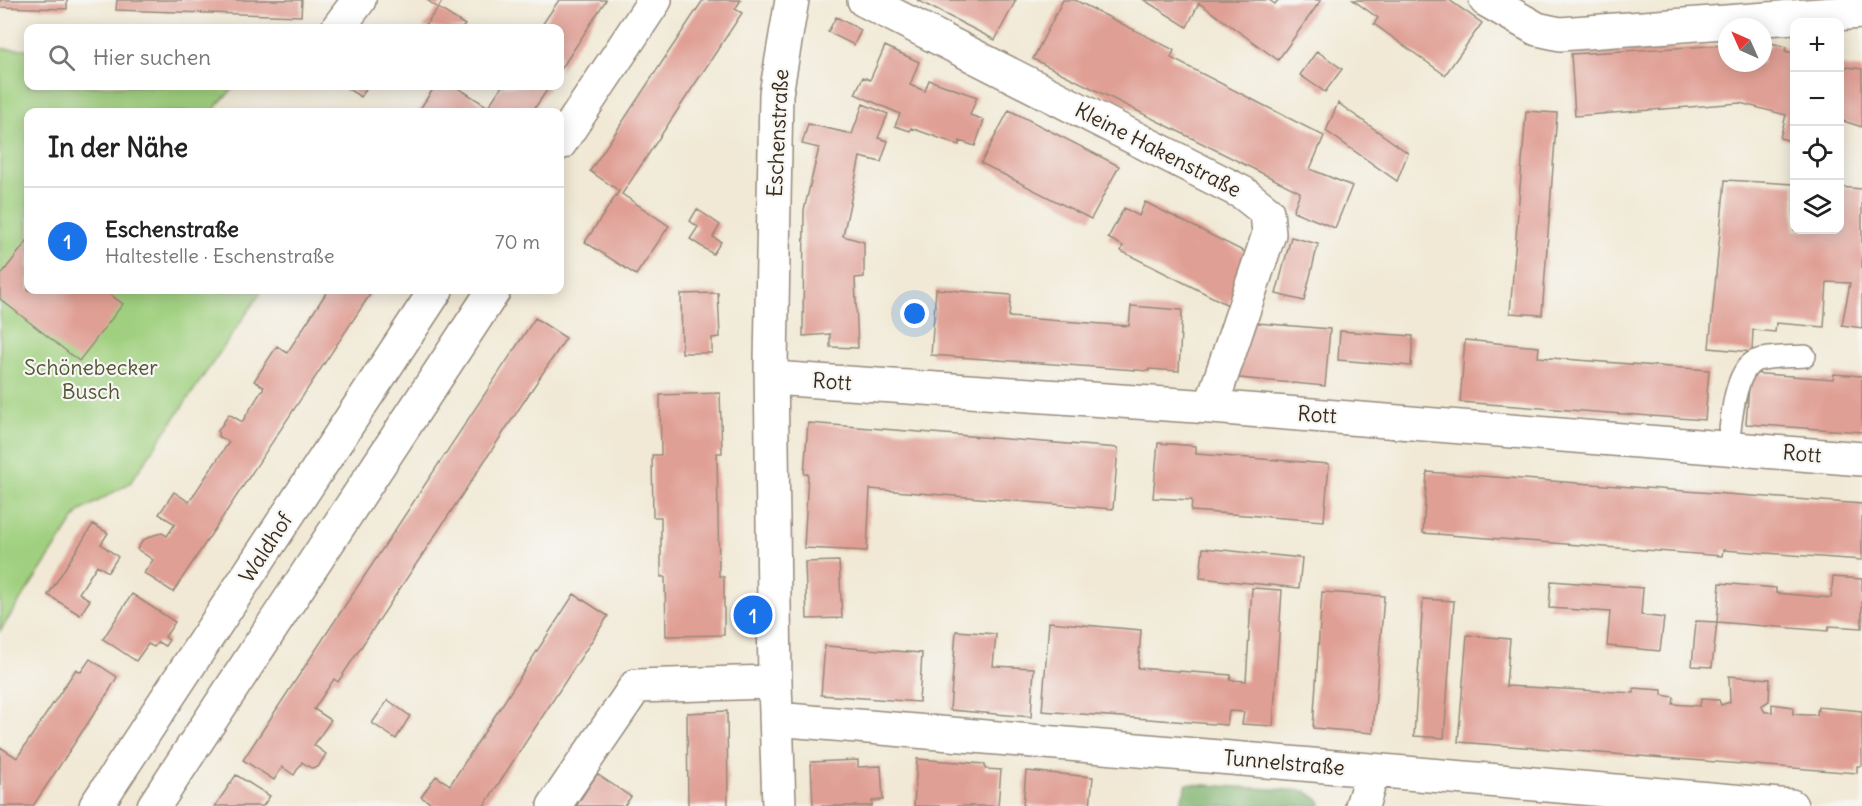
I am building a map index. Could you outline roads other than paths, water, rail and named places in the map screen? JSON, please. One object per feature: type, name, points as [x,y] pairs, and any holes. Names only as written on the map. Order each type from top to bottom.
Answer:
[{"type":"street","points":[[342,24],[359,0]]},
{"type":"street","points":[[564,137],[655,0]]},
{"type":"street","name":"Eschenstraße","points":[[779,806],[775,682],[772,378],[776,94],[792,0]]},
{"type":"street","name":"Kleine Hakenstraße","points":[[864,0],[1243,193],[1266,212],[1269,234],[1211,407]]},
{"type":"street","points":[[1486,0],[1536,29],[1560,34],[1862,12]]},
{"type":"street","name":"Waldhof","points":[[96,806],[433,294]]},
{"type":"street","points":[[154,806],[491,294]]},
{"type":"street","name":"Rott","points":[[772,378],[1211,407],[1862,459]]},
{"type":"street","points":[[554,806],[636,686],[775,682]]},
{"type":"street","name":"Tunnelstraße","points":[[776,719],[1373,771],[1666,801],[1791,806]]},
{"type":"street","points":[[1362,806],[1373,771]]},
{"type":"lane","points":[[1728,448],[1738,385],[1745,368],[1757,360],[1805,356]]},
{"type":"place","name":"Eschenstraße","points":[[753,615]]},
{"type":"park label","name":"Schönebecker Busch","points":[[91,380]]}]
